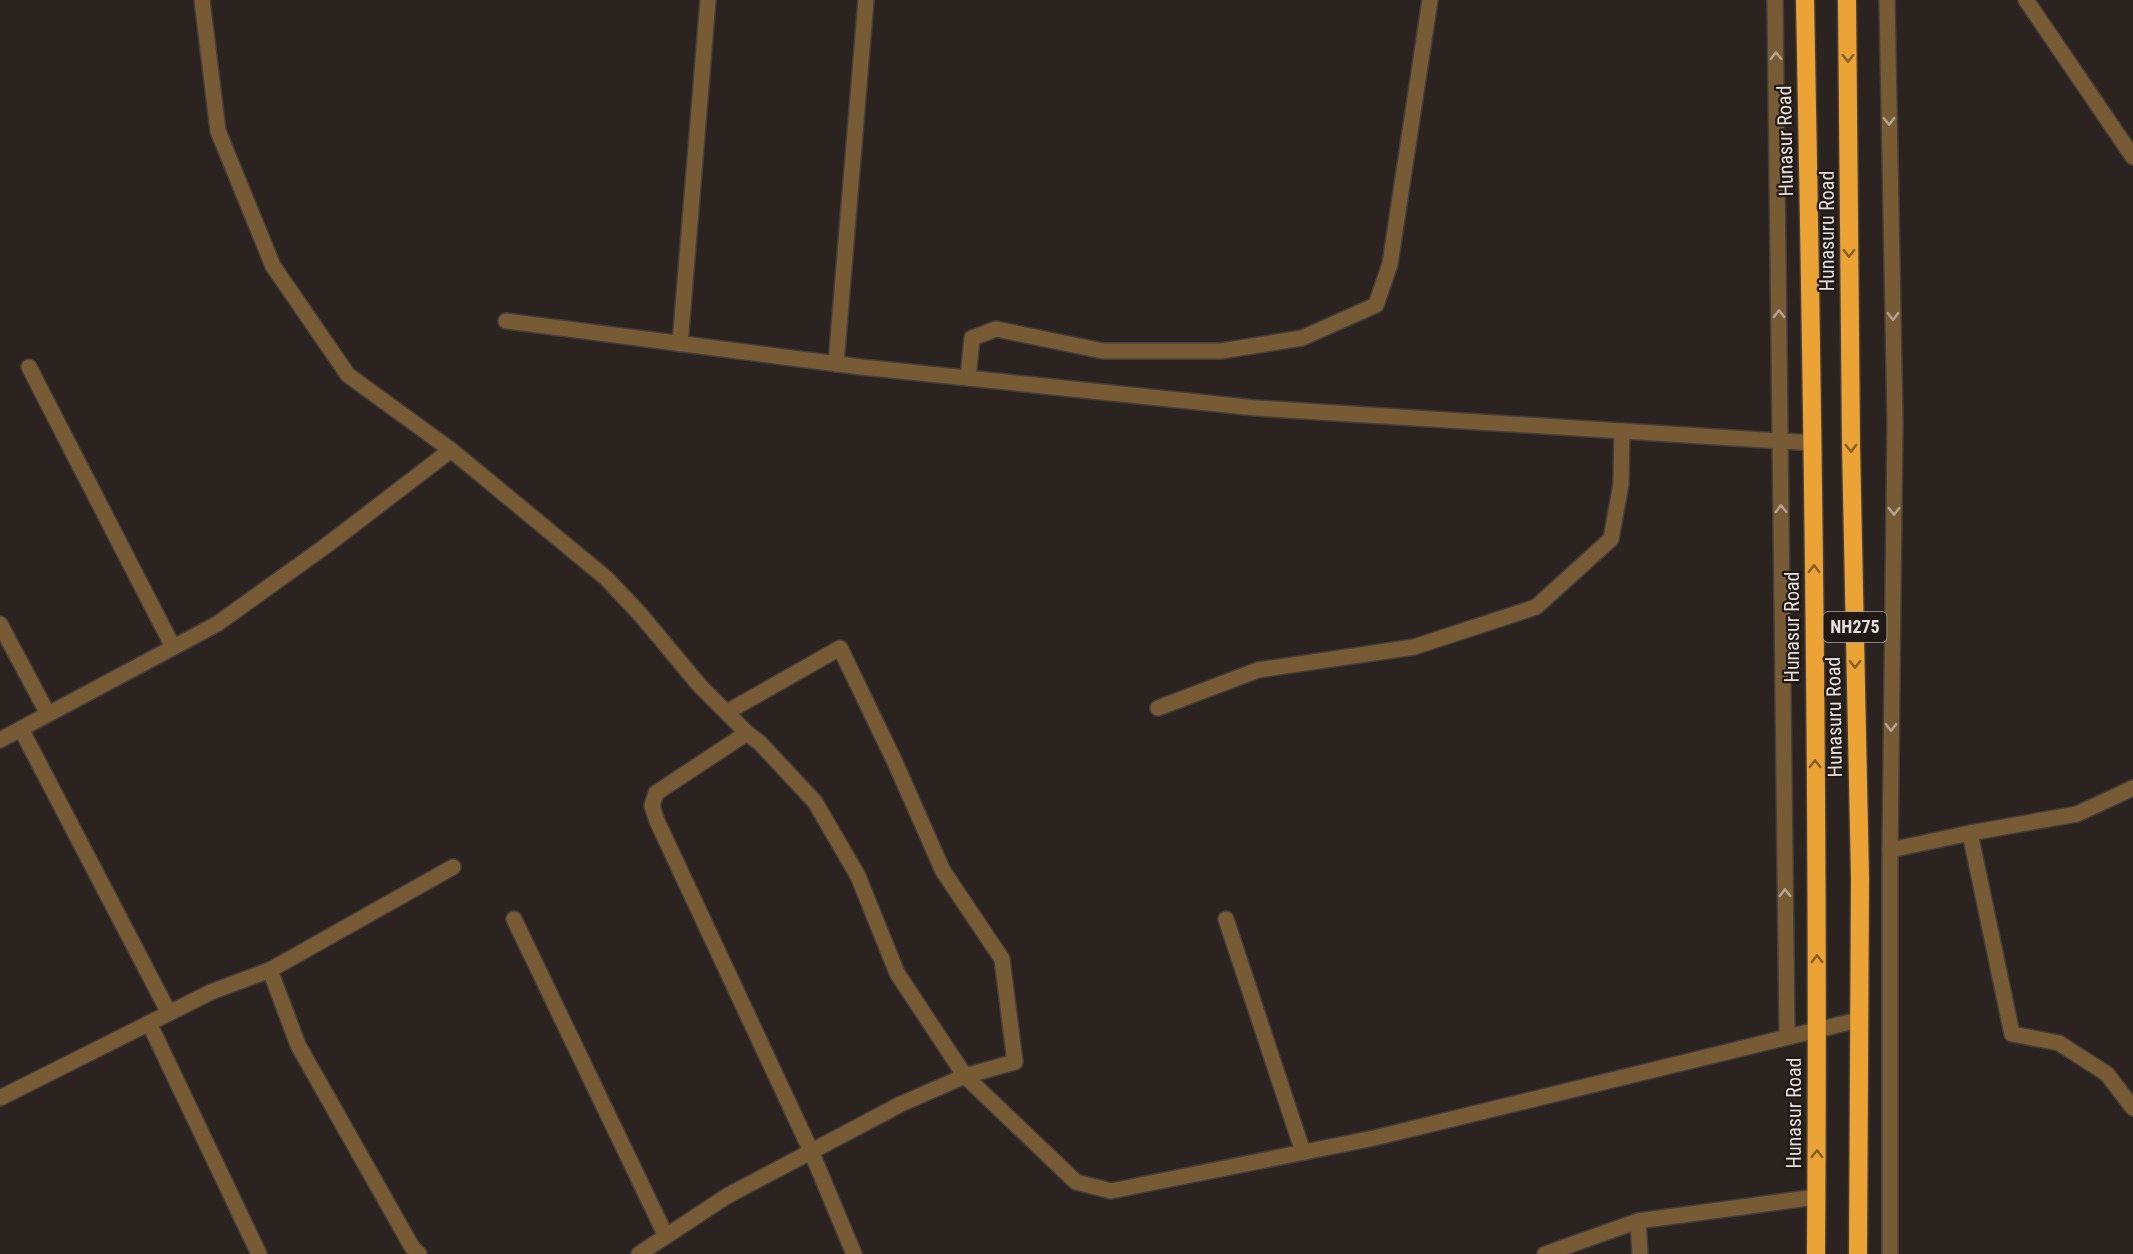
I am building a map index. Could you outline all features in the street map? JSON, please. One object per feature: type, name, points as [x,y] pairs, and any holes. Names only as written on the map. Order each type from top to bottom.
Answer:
[{"type":"highway","name":"Hunasur Road","points":[[1805,0],[1813,443],[1817,1029],[1816,1254]]},
{"type":"highway","name":"Hunasuru Road","points":[[1847,0],[1851,445],[1860,878],[1858,1254]]},
{"type":"street","points":[[202,0],[218,131],[273,266],[348,375],[451,450],[606,578],[640,614],[700,686],[760,743],[816,802],[858,876],[897,974],[965,1076],[1076,1182],[1111,1191],[1374,1138],[1858,1020]]},
{"type":"street","points":[[680,344],[708,0]]},
{"type":"street","points":[[836,364],[866,0]]},
{"type":"street","points":[[968,378],[972,338],[996,329],[1103,351],[1221,351],[1302,338],[1376,305],[1390,264],[1430,0]]},
{"type":"street","points":[[1775,0],[1787,1036]]},
{"type":"street","points":[[1887,0],[1895,422],[1890,850],[1890,1254]]},
{"type":"street","points":[[2026,0],[2133,157]]},
{"type":"street","points":[[506,321],[836,364],[1256,408],[1813,443]]},
{"type":"street","points":[[29,367],[173,647]]},
{"type":"street","points":[[1158,708],[1258,670],[1414,646],[1536,607],[1611,540],[1622,484],[1622,431]]},
{"type":"street","points":[[0,740],[217,624],[327,545],[451,450]]},
{"type":"street","points":[[0,624],[48,714]]},
{"type":"street","points":[[639,1254],[727,1196],[901,1104],[965,1076],[1015,1062],[1002,959],[943,871],[894,760],[840,648],[727,712]]},
{"type":"street","points":[[21,729],[169,1013]]},
{"type":"street","points":[[747,733],[656,793],[652,806],[811,1151],[854,1254]]},
{"type":"street","points":[[1890,850],[2077,814],[2133,788]]},
{"type":"street","points":[[1970,833],[2012,1034],[2059,1043],[2107,1074],[2133,1108]]},
{"type":"street","points":[[0,1098],[211,992],[270,970],[453,867]]},
{"type":"street","points":[[514,919],[666,1236]]},
{"type":"street","points":[[1226,919],[1304,1152]]},
{"type":"street","points":[[270,970],[298,1045],[412,1247],[419,1254]]},
{"type":"street","points":[[149,1023],[259,1254]]},
{"type":"street","points":[[1545,1254],[1638,1221],[1816,1197]]},
{"type":"street","points":[[1638,1221],[1640,1254]]}]
